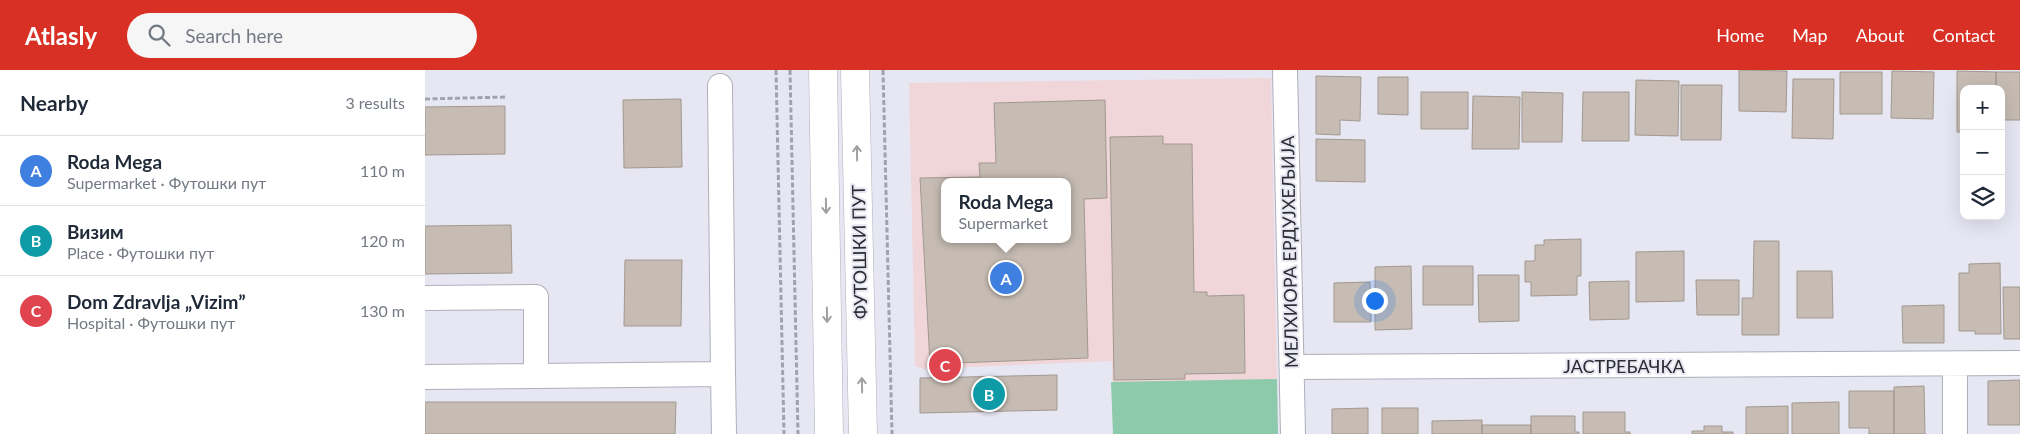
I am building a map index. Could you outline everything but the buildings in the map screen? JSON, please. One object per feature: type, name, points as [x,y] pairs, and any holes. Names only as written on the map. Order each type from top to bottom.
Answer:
[{"type":"main road","name":"ФУТОШКИ ПУТ","points":[[823,70],[829,434]]},
{"type":"main road","name":"ФУТОШКИ ПУТ","points":[[855,70],[863,434]]},
{"type":"street","name":"МЕЛХИОРА ЕРДУЈХЕЉИЈА","points":[[1285,70],[1293,434]]},
{"type":"street","points":[[720,86],[724,434]]},
{"type":"street","points":[[425,298],[536,297],[536,376]]},
{"type":"street","points":[[1955,364],[1955,434]]},
{"type":"street","name":"ЈАСТРЕБАЧКА","points":[[1292,367],[2020,364]]},
{"type":"street","points":[[425,378],[723,374]]},
{"type":"path","points":[[776,70],[784,434]]},
{"type":"path","points":[[790,70],[798,434]]},
{"type":"path","points":[[883,70],[892,434]]},
{"type":"path","points":[[425,99],[505,98]]},
{"type":"shaded area","points":[[1271,78],[1278,434],[1113,434],[1112,361],[924,369],[915,366],[909,83]]},
{"type":"green space","points":[[1277,379],[1278,434],[1113,434],[1111,382]]},
{"type":"place","name":"Roda Mega","points":[[1006,278]]},
{"type":"place","name":"Dom Zdravlja „Vizim”","points":[[945,365]]},
{"type":"place","name":"Визим","points":[[989,394]]}]
